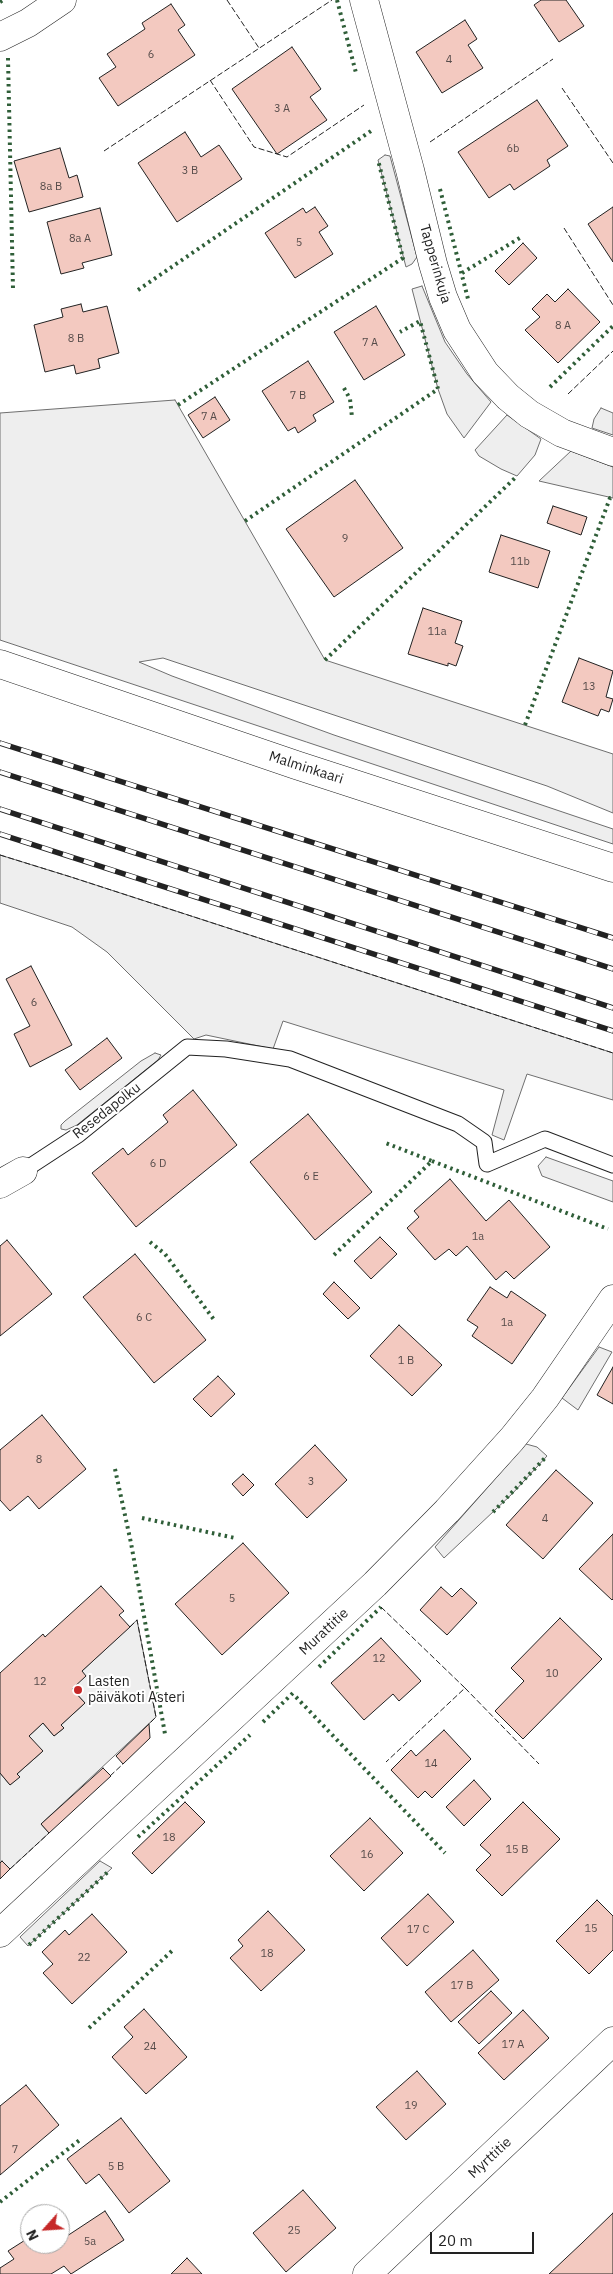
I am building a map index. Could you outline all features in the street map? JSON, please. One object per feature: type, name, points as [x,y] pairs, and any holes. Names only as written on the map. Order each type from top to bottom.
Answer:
[{"type":"street","points":[[0,38],[28,23],[62,0]]},
{"type":"street","name":"Tapperinkuja","points":[[364,0],[410,170],[433,264],[443,297],[457,330],[485,373],[508,398],[562,433],[613,452]]},
{"type":"street","name":"Malminkaari","points":[[0,664],[296,765],[613,868]]},
{"type":"street","name":"Murattitie","points":[[0,1933],[375,1584],[448,1511],[546,1398],[613,1298]]},
{"type":"street","name":"Myrttitie","points":[[367,2274],[613,2041]]},
{"type":"lane","name":"Resedapolku","points":[[11,1177],[78,1135],[188,1047],[226,1049],[290,1059],[458,1124],[484,1142],[487,1164],[545,1139],[613,1165]]},
{"type":"shaded area","points":[[385,155],[390,156],[417,257],[412,264],[406,267],[378,160]]},
{"type":"shaded area","points":[[422,286],[445,342],[467,374],[491,402],[464,438],[447,414],[438,389],[412,289]]},
{"type":"shaded area","points":[[175,400],[325,660],[613,754],[613,813],[547,786],[163,658],[139,662],[172,676],[334,735],[613,829],[613,844],[0,640],[0,413]]},
{"type":"shaded area","points":[[601,408],[613,413],[613,435],[592,428],[594,419]]},
{"type":"shaded area","points":[[507,415],[541,439],[535,455],[517,476],[479,456],[475,450]]},
{"type":"shaded area","points":[[571,451],[613,467],[613,498],[539,481]]},
{"type":"shaded area","points":[[0,855],[613,1053],[613,1100],[527,1074],[504,1140],[492,1135],[504,1090],[283,1021],[273,1049],[206,1035],[194,1039],[107,952],[72,927],[0,903]]},
{"type":"shaded area","points":[[155,1053],[161,1055],[158,1060],[77,1125],[66,1130],[61,1129],[61,1125],[65,1121],[141,1061]]},
{"type":"shaded area","points":[[546,1157],[613,1181],[613,1202],[542,1176],[538,1166]]},
{"type":"shaded area","points":[[599,1347],[612,1352],[578,1410],[562,1398]]},
{"type":"shaded area","points":[[526,1444],[537,1447],[547,1456],[512,1494],[444,1558],[435,1547]]},
{"type":"shaded area","points":[[137,1620],[156,1717],[41,1824],[49,1833],[10,1869],[2,1861],[0,1863],[0,1773],[10,1785],[19,1777],[17,1774],[42,1752],[29,1736],[43,1723],[54,1736],[64,1728],[61,1725],[85,1703],[72,1689],[82,1671]]},
{"type":"shaded area","points":[[100,1861],[112,1868],[28,1946],[20,1937]]},
{"type":"building","points":[[541,0],[566,0],[584,26],[559,42],[534,5]]},
{"type":"building","points":[[171,4],[185,25],[178,30],[195,55],[118,106],[99,78],[116,67],[107,54],[145,29],[142,23]]},
{"type":"building","points":[[465,20],[477,39],[468,45],[483,68],[442,93],[416,52]]},
{"type":"building","points":[[292,47],[321,89],[310,97],[327,120],[277,154],[232,89]]},
{"type":"building","points":[[537,100],[568,146],[547,160],[550,166],[514,190],[510,184],[489,198],[458,152]]},
{"type":"building","points":[[185,132],[201,157],[219,145],[242,179],[177,222],[138,163]]},
{"type":"building","points":[[60,148],[69,178],[77,175],[83,197],[29,212],[14,161]]},
{"type":"building","points":[[315,207],[328,226],[319,232],[333,254],[295,278],[265,233],[303,208],[306,213]]},
{"type":"building","points":[[613,207],[613,262],[588,224]]},
{"type":"building","points":[[100,208],[112,255],[82,263],[84,268],[61,274],[47,222]]},
{"type":"building","points":[[523,243],[537,258],[509,285],[495,271]]},
{"type":"building","points":[[568,289],[600,322],[558,363],[525,330],[540,317],[532,309],[547,294],[555,302]]},
{"type":"building","points":[[81,304],[83,312],[107,306],[119,353],[98,359],[100,368],[76,374],[74,365],[45,372],[34,325],[63,317],[61,309]]},
{"type":"building","points":[[376,306],[405,355],[364,380],[334,332]]},
{"type":"building","points":[[308,361],[334,402],[313,415],[316,421],[298,433],[295,427],[288,431],[262,391]]},
{"type":"building","points":[[215,397],[230,420],[203,438],[188,415]]},
{"type":"building","points":[[355,480],[403,548],[334,597],[286,529]]},
{"type":"building","points":[[553,506],[587,517],[581,535],[547,523]]},
{"type":"building","points":[[501,535],[550,551],[538,588],[489,572]]},
{"type":"building","points":[[423,608],[462,621],[455,643],[463,646],[456,666],[448,663],[448,666],[408,654]]},
{"type":"building","points":[[579,658],[613,671],[606,697],[613,699],[609,712],[601,709],[598,716],[562,702]]},
{"type":"building","points":[[31,966],[72,1045],[30,1067],[14,1034],[30,1026],[6,979]]},
{"type":"building","points":[[107,1038],[122,1058],[80,1090],[65,1070]]},
{"type":"building","points":[[193,1090],[237,1145],[136,1227],[92,1173],[123,1148],[128,1155],[168,1122],[163,1115]]},
{"type":"building","points":[[308,1114],[372,1192],[315,1240],[250,1162]]},
{"type":"building","points":[[450,1179],[486,1221],[509,1200],[550,1247],[514,1279],[506,1271],[496,1280],[467,1246],[456,1256],[449,1249],[435,1260],[407,1228],[419,1217],[414,1211]]},
{"type":"building","points":[[380,1237],[397,1254],[371,1279],[354,1261]]},
{"type":"building","points":[[7,1240],[52,1294],[0,1336],[0,1246]]},
{"type":"building","points":[[135,1254],[206,1340],[154,1383],[83,1297]]},
{"type":"building","points":[[334,1282],[360,1308],[348,1319],[323,1294]]},
{"type":"building","points":[[490,1287],[507,1298],[511,1291],[546,1315],[512,1364],[472,1336],[478,1327],[467,1320]]},
{"type":"building","points":[[399,1325],[442,1365],[412,1396],[370,1356]]},
{"type":"building","points":[[613,1367],[613,1404],[597,1395]]},
{"type":"building","points":[[218,1376],[235,1394],[211,1417],[193,1399]]},
{"type":"building","points":[[42,1415],[86,1469],[39,1509],[28,1496],[10,1511],[0,1500],[0,1450]]},
{"type":"building","points":[[315,1445],[347,1480],[307,1518],[275,1484]]},
{"type":"building","points":[[556,1470],[593,1503],[543,1559],[506,1525]]},
{"type":"building","points":[[243,1474],[254,1485],[243,1496],[232,1484]]},
{"type":"building","points":[[613,1534],[613,1599],[612,1600],[579,1569]]},
{"type":"building","points":[[243,1543],[289,1593],[222,1655],[175,1604]]},
{"type":"building","points":[[101,1586],[124,1611],[119,1615],[130,1627],[82,1671],[86,1676],[72,1689],[85,1703],[61,1725],[64,1728],[54,1736],[43,1723],[29,1736],[43,1751],[17,1774],[20,1777],[10,1785],[0,1773],[0,1673],[43,1634],[45,1637]]},
{"type":"building","points":[[441,1587],[452,1597],[461,1588],[477,1603],[447,1635],[420,1610]]},
{"type":"building","points":[[560,1618],[602,1659],[523,1739],[495,1711],[524,1681],[511,1668]]},
{"type":"building","points":[[381,1638],[421,1681],[399,1701],[393,1694],[364,1720],[331,1683]]},
{"type":"building","points":[[149,1724],[150,1738],[123,1764],[116,1756]]},
{"type":"building","points":[[444,1730],[471,1759],[432,1798],[425,1791],[418,1798],[391,1770],[411,1750],[416,1756]]},
{"type":"building","points":[[103,1768],[111,1776],[49,1833],[41,1824]]},
{"type":"building","points":[[474,1780],[491,1799],[464,1826],[446,1807]]},
{"type":"building","points":[[185,1802],[205,1822],[152,1874],[132,1853]]},
{"type":"building","points":[[523,1802],[560,1839],[502,1896],[476,1870],[491,1855],[480,1845]]},
{"type":"building","points":[[370,1818],[403,1853],[364,1891],[330,1856]]},
{"type":"building","points":[[2,1861],[10,1869],[0,1879],[0,1863]]},
{"type":"building","points":[[428,1894],[454,1922],[407,1966],[381,1938]]},
{"type":"building","points":[[597,1900],[613,1916],[613,1950],[589,1974],[556,1941]]},
{"type":"building","points":[[268,1911],[305,1950],[261,1991],[230,1958],[243,1946],[238,1940]]},
{"type":"building","points":[[92,1914],[127,1952],[72,2004],[43,1973],[53,1964],[42,1952],[65,1930],[69,1935]]},
{"type":"building","points":[[473,1950],[499,1980],[451,2022],[425,1992]]},
{"type":"building","points":[[491,1991],[512,2013],[479,2044],[458,2022]]},
{"type":"building","points":[[144,2009],[187,2057],[146,2094],[112,2057],[133,2037],[124,2027]]},
{"type":"building","points":[[523,2010],[549,2038],[504,2080],[478,2053]]},
{"type":"building","points":[[417,2071],[446,2104],[406,2140],[376,2107]]},
{"type":"building","points":[[26,2085],[59,2125],[0,2175],[0,2106]]},
{"type":"building","points":[[121,2118],[170,2181],[129,2213],[99,2174],[86,2184],[67,2159]]},
{"type":"building","points":[[303,2190],[336,2228],[286,2272],[253,2233]]},
{"type":"building","points":[[105,2211],[124,2240],[71,2274],[64,2266],[51,2274],[0,2274],[0,2268],[14,2259],[8,2251],[20,2243],[20,2254],[70,2254],[70,2234]]},
{"type":"building","points":[[613,2213],[613,2274],[549,2274],[582,2243]]},
{"type":"building","points":[[187,2258],[202,2274],[171,2274]]},
{"type":"railway","points":[[0,743],[613,938]]},
{"type":"railway","points":[[0,772],[613,969]]},
{"type":"railway","points":[[0,809],[613,1008]]},
{"type":"railway","points":[[0,834],[613,1031]]},
{"type":"hedge","points":[[337,0],[356,73]]},
{"type":"hedge","points":[[8,58],[13,289]]},
{"type":"hedge","points":[[138,290],[371,131]]},
{"type":"hedge","points":[[178,405],[403,258],[378,160]]},
{"type":"hedge","points":[[440,189],[468,299]]},
{"type":"hedge","points":[[462,273],[523,236]]},
{"type":"hedge","points":[[245,521],[438,389],[420,321],[400,332]]},
{"type":"hedge","points":[[550,387],[613,326]]},
{"type":"hedge","points":[[344,388],[350,399],[352,417]]},
{"type":"hedge","points":[[325,660],[517,476]]},
{"type":"hedge","points":[[525,725],[610,498],[613,498]]},
{"type":"hedge","points":[[334,1255],[432,1161],[383,1142]]},
{"type":"hedge","points":[[432,1161],[608,1229]]},
{"type":"hedge","points":[[150,1242],[165,1254],[215,1321]]},
{"type":"hedge","points":[[493,1512],[545,1458]]},
{"type":"hedge","points":[[115,1469],[131,1543],[165,1734]]},
{"type":"hedge","points":[[142,1518],[235,1538]]},
{"type":"hedge","points":[[319,1667],[381,1607]]},
{"type":"hedge","points":[[263,1722],[293,1693]]},
{"type":"hedge","points":[[296,1697],[445,1853]]},
{"type":"hedge","points":[[138,1837],[250,1735]]},
{"type":"hedge","points":[[29,1945],[110,1870]]},
{"type":"hedge","points":[[89,2028],[174,1949]]},
{"type":"hedge","points":[[0,2202],[81,2139]]},
{"type":"fence","points":[[227,0],[259,48]]},
{"type":"fence","points":[[104,151],[332,0]]},
{"type":"fence","points":[[430,142],[553,59]]},
{"type":"fence","points":[[210,80],[254,147],[287,157],[364,105]]},
{"type":"fence","points":[[562,88],[613,163]]},
{"type":"fence","points":[[564,228],[613,305]]},
{"type":"fence","points":[[568,394],[613,351]]},
{"type":"fence","points":[[0,855],[613,1053]]},
{"type":"fence","points":[[381,1607],[465,1688],[386,1762]]},
{"type":"fence","points":[[130,1627],[137,1620],[156,1717],[149,1724]]},
{"type":"fence","points":[[465,1688],[539,1764]]},
{"type":"fence","points":[[110,1776],[123,1764]]},
{"type":"fence","points":[[10,1869],[49,1833]]},
{"type":"place","name":"Lasten päiväkoti Asteri","points":[[78,1690]]}]
